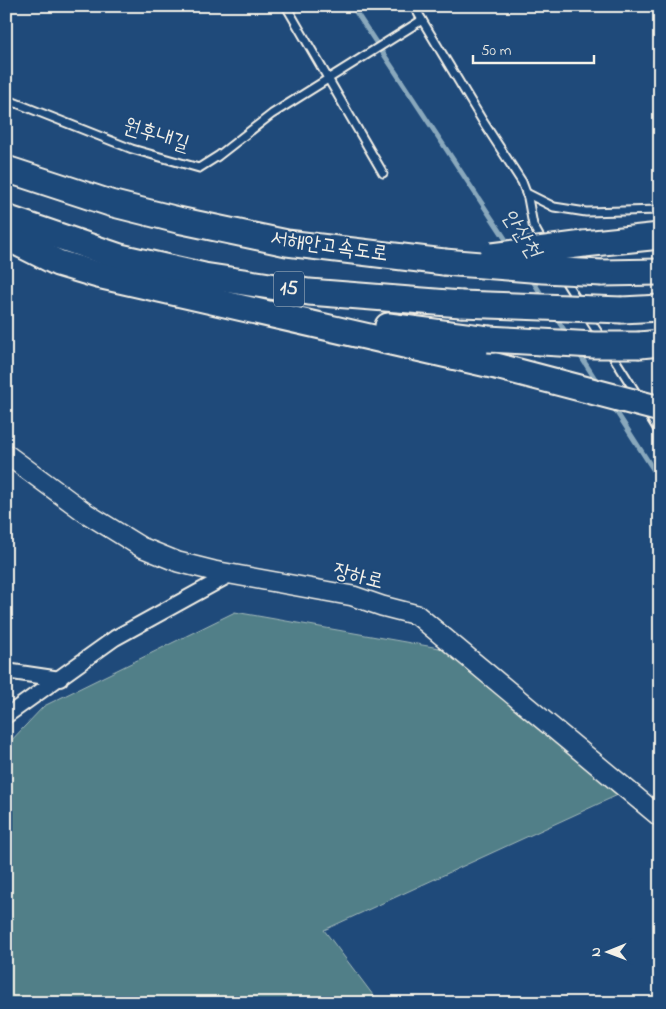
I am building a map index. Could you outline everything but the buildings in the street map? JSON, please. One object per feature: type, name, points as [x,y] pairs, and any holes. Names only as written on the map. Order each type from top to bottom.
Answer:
[{"type":"highway","name":"서해안고속도로","points":[[6,169],[110,203],[178,220],[287,243],[444,262],[543,270],[602,273],[660,272]]},
{"type":"highway","name":"서해안고속도로","points":[[6,218],[120,257],[204,276],[309,292],[461,304],[622,310],[660,308]]},
{"type":"highway","points":[[444,262],[660,236]]},
{"type":"highway","points":[[6,237],[58,263],[98,275],[496,366],[653,410]]},
{"type":"highway","points":[[120,257],[204,284],[294,309],[402,329],[488,339],[594,345],[650,344]]},
{"type":"street","points":[[653,410],[660,400]]},
{"type":"street","name":"장하로","points":[[7,456],[86,513],[141,547],[178,562],[231,574],[353,596],[417,614],[660,817]]},
{"type":"street","points":[[6,716],[115,638],[231,574]]},
{"type":"street","points":[[6,671],[60,679]]},
{"type":"lane","points":[[286,6],[332,77],[383,173]]},
{"type":"lane","points":[[414,6],[420,22],[522,182],[533,225],[550,256]]},
{"type":"lane","points":[[332,77],[420,22]]},
{"type":"lane","name":"원후내길","points":[[6,99],[132,148],[199,168],[218,156],[272,114],[332,77]]},
{"type":"lane","points":[[526,193],[554,207],[586,212],[660,210]]},
{"type":"lane","points":[[554,264],[653,410],[660,433]]},
{"type":"green space","points":[[235,612],[462,652],[633,788],[324,930],[379,1003],[6,1003],[6,746],[44,706]]},
{"type":"waterway","name":"안산천","points":[[352,6],[510,246]]},
{"type":"waterway","name":"안산천","points":[[530,276],[544,299]]},
{"type":"waterway","name":"안산천","points":[[555,316],[568,336]]},
{"type":"waterway","name":"안산천","points":[[578,352],[599,385]]},
{"type":"waterway","name":"안산천","points":[[612,405],[660,480]]}]
